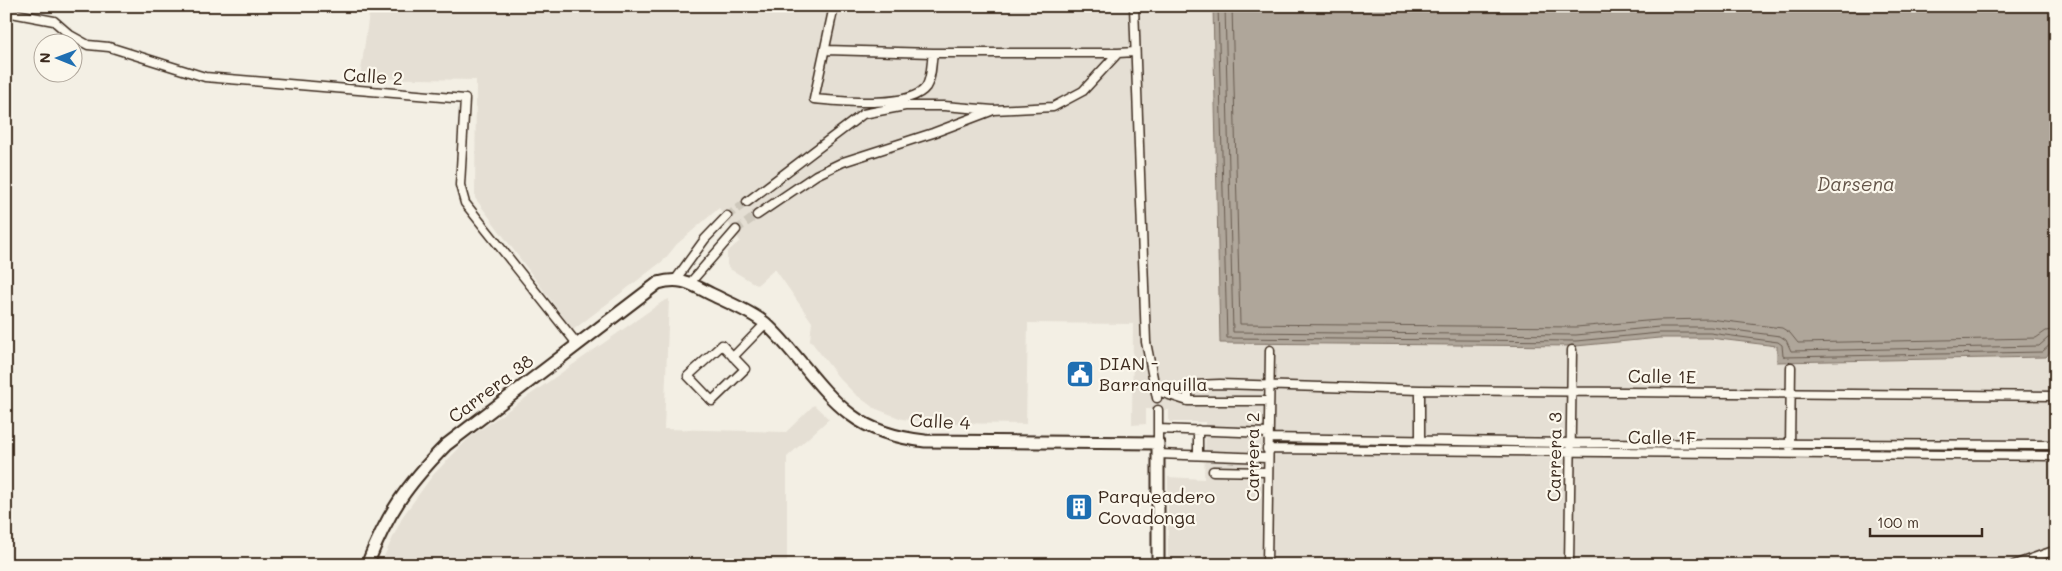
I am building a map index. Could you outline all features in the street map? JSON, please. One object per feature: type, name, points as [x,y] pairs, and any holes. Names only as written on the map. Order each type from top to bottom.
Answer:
[{"type":"street","points":[[834,6],[814,99],[854,102],[892,100],[920,93],[929,80],[933,53]]},
{"type":"street","points":[[1134,6],[1146,342],[1158,395],[1188,401],[1268,401]]},
{"type":"street","name":"Calle 2","points":[[6,12],[54,21],[70,35],[88,45],[109,47],[205,77],[465,99],[460,185],[465,203],[578,345]]},
{"type":"street","points":[[826,50],[933,53],[1135,52]]},
{"type":"street","points":[[748,202],[863,114],[905,106],[944,106],[993,110],[1053,106],[1083,91],[1118,53]]},
{"type":"street","points":[[757,215],[816,175],[844,162],[933,133],[993,110]]},
{"type":"street","points":[[676,279],[705,239],[727,216]]},
{"type":"street","points":[[690,283],[736,230]]},
{"type":"street","name":"Carrera 38","points":[[366,565],[392,509],[418,473],[446,445],[658,283],[676,279]]},
{"type":"street","name":"Calle 4","points":[[676,279],[690,283],[765,324],[838,404],[869,426],[890,434],[926,441],[1158,448]]},
{"type":"street","points":[[733,356],[765,324]]},
{"type":"street","points":[[722,345],[733,356],[745,369],[712,401],[688,376],[722,345]]},
{"type":"street","name":"Carrera 2","points":[[1267,565],[1267,449],[1270,350]]},
{"type":"street","name":"Carrera 3","points":[[1569,565],[1572,350]]},
{"type":"street","points":[[1790,454],[1791,367]]},
{"type":"street","name":"Calle 1E","points":[[1188,401],[1188,391],[1193,385],[1269,385],[1420,390],[2056,396]]},
{"type":"street","points":[[1420,390],[1420,440]]},
{"type":"street","points":[[1158,410],[1158,565]]},
{"type":"street","name":"Calle 1F","points":[[1158,430],[1198,430],[1268,436],[1570,443],[2056,445]]},
{"type":"street","points":[[1198,430],[1198,455]]},
{"type":"street","points":[[1436,440],[1436,450]]},
{"type":"street","points":[[1719,443],[1719,453]]},
{"type":"street","points":[[1158,448],[1198,455],[1267,458]]},
{"type":"street","name":"Calle 1F","points":[[1267,449],[2056,456]]},
{"type":"street","points":[[1213,471],[1267,472]]},
{"type":"street","points":[[2014,565],[2056,550]]},
{"type":"shaded area","points":[[370,6],[1213,6],[1220,343],[1576,346],[1659,338],[1710,338],[1777,346],[1778,362],[2056,357],[2056,565],[1168,565],[1168,477],[1204,479],[1206,422],[1169,422],[1169,410],[1146,409],[1146,424],[1132,425],[1133,324],[1028,323],[1026,424],[935,423],[902,419],[874,408],[855,394],[839,378],[810,340],[812,322],[775,269],[757,285],[730,269],[727,265],[727,252],[740,241],[719,208],[677,244],[664,260],[573,330],[475,198],[476,80],[360,78]]},
{"type":"shaded area","points":[[669,299],[664,429],[786,432],[814,405],[829,419],[787,457],[787,565],[380,565],[403,516],[433,475],[470,437],[662,302]]},
{"type":"water","name":"Darsena","points":[[1213,6],[2056,6],[2056,345],[2046,357],[1777,362],[1777,346],[1710,338],[1659,338],[1576,346],[1220,343]]},
{"type":"tunnel","points":[[727,216],[747,202]]},
{"type":"tunnel","points":[[736,230],[757,215]]},
{"type":"place","name":"DIAN - Barranquilla","points":[[1080,374]]},
{"type":"place","name":"Parqueadero Covadonga","points":[[1079,507]]}]
